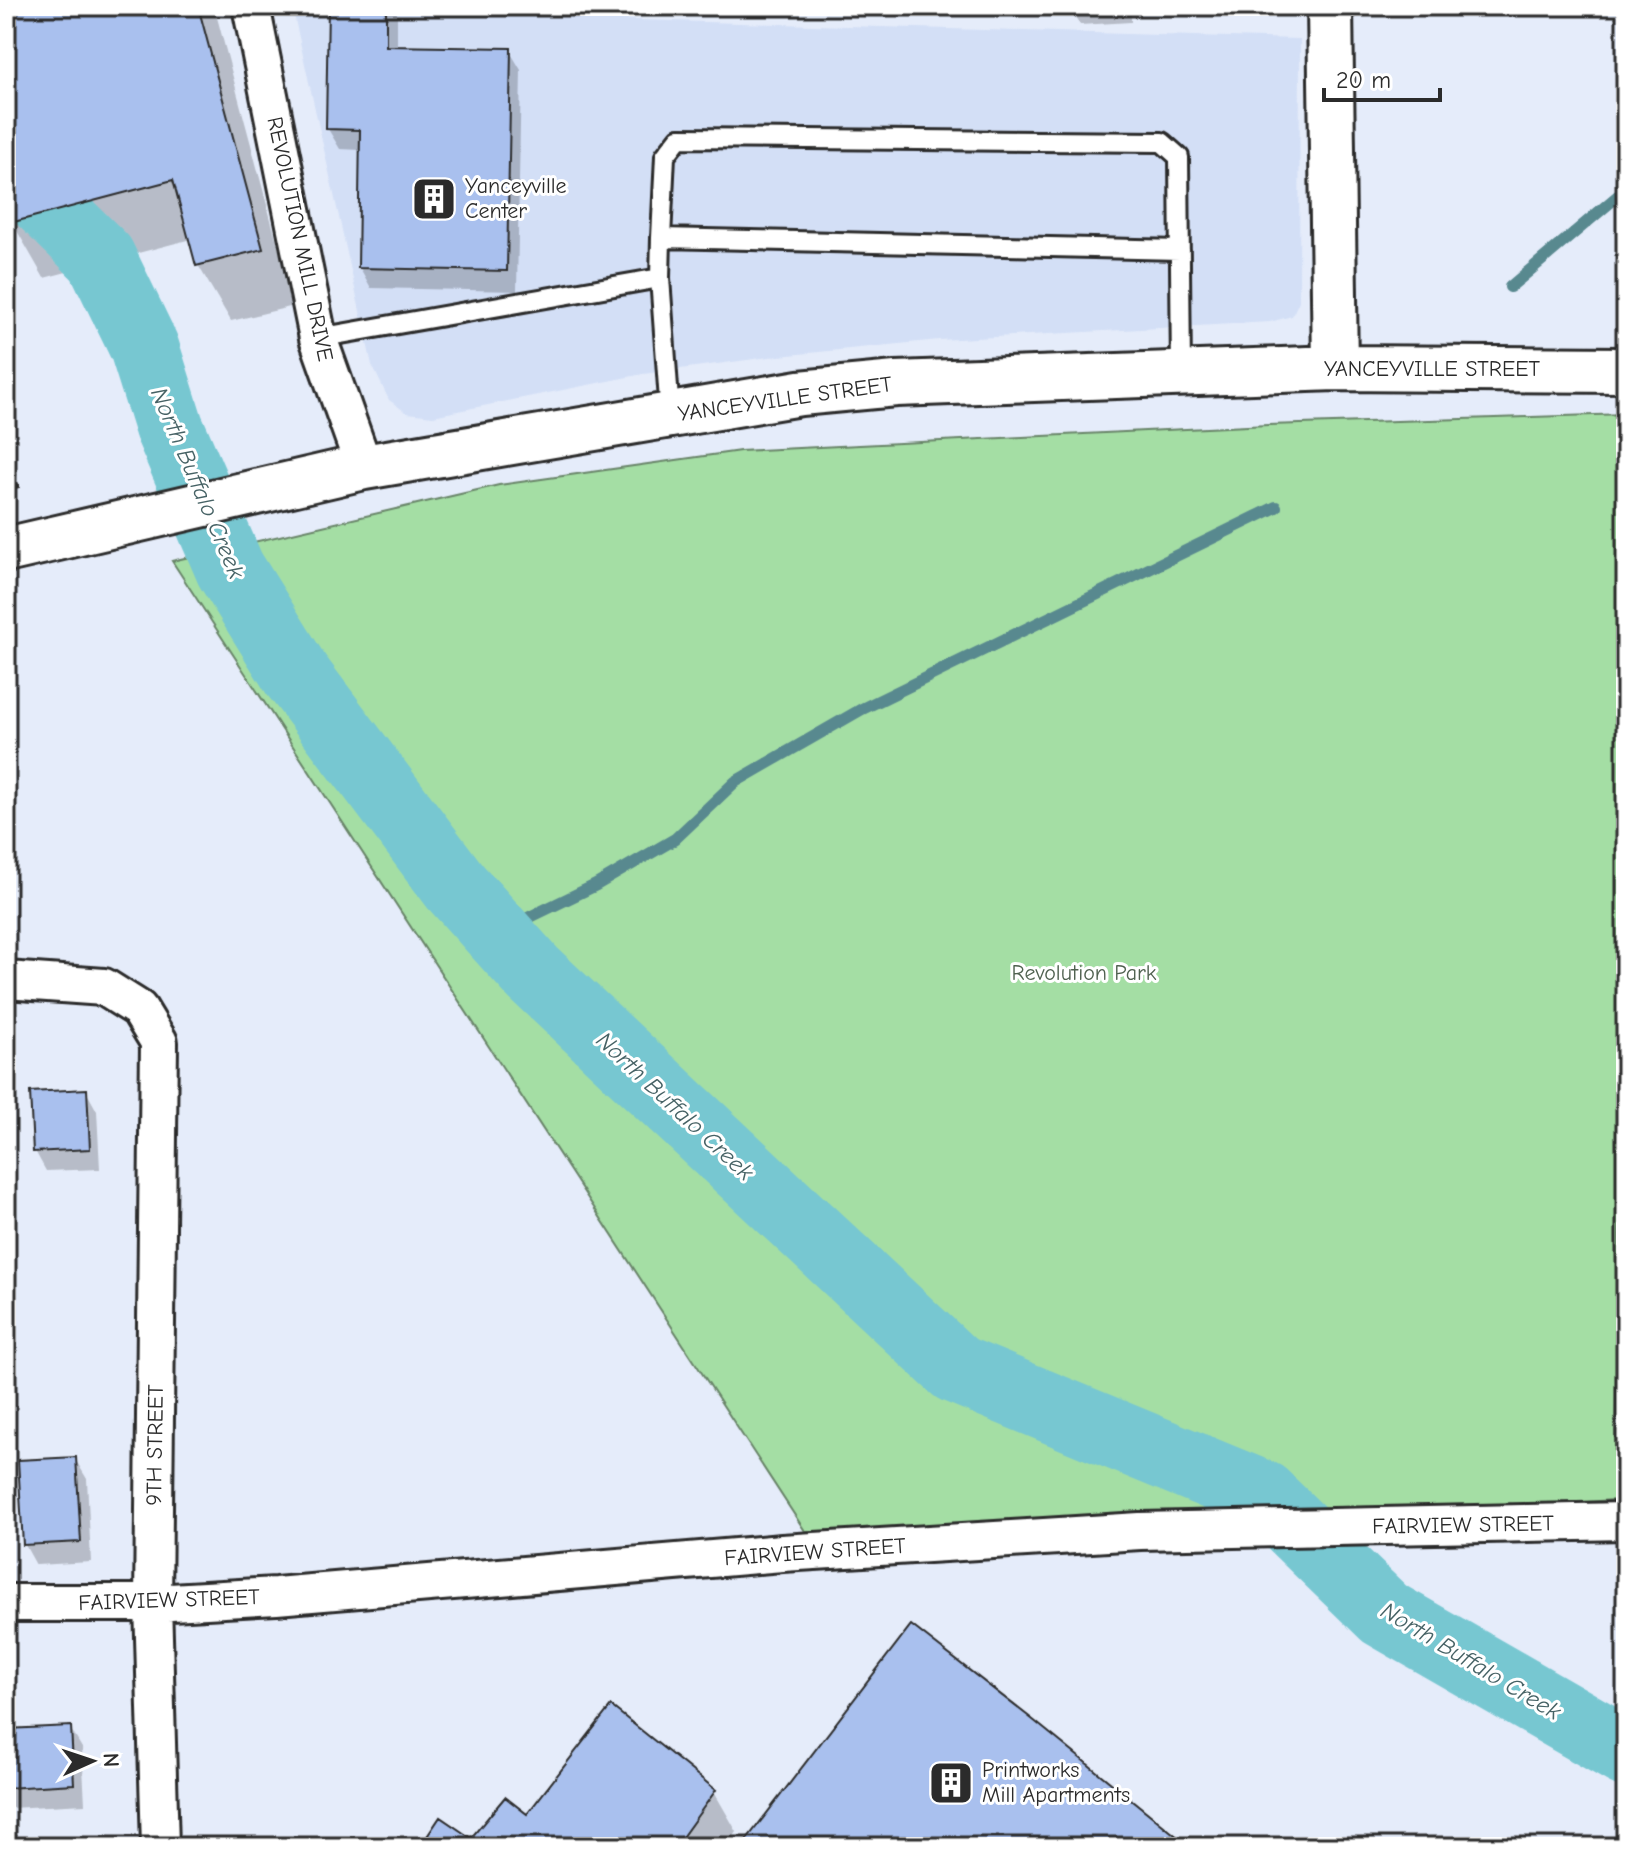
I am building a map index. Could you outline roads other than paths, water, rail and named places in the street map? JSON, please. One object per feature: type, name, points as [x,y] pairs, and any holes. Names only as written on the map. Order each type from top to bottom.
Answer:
[{"type":"main road","points":[[1330,6],[1335,368]]},
{"type":"main road","name":"YANCEYVILLE STREET","points":[[6,550],[364,467],[800,393],[896,384],[1335,368],[1626,370]]},
{"type":"street","name":"REVOLUTION MILL DRIVE","points":[[251,6],[318,338],[364,467]]},
{"type":"street","name":"9TH STREET","points":[[6,980],[104,987],[139,1009],[159,1042],[153,1603],[160,1847]]},
{"type":"street","name":"FAIRVIEW STREET","points":[[6,1603],[153,1603],[782,1553],[1140,1531],[1626,1521]]},
{"type":"lane","points":[[670,415],[660,278],[661,238],[665,156],[679,138],[1162,142],[1179,157],[1181,374]]},
{"type":"lane","points":[[661,238],[1180,250]]},
{"type":"lane","points":[[318,338],[660,278]]},
{"type":"waterway","name":"North Buffalo Creek","points":[[6,175],[32,190],[101,258],[144,347],[169,427],[230,569],[296,675],[455,886],[533,973],[956,1369],[1262,1495],[1385,1614],[1626,1752]]},
{"type":"waterway","points":[[1510,287],[1626,189]]},
{"type":"waterway","points":[[499,932],[596,885],[675,839],[735,782],[862,709],[1276,507]]},
{"type":"place","name":"Yanceyville Center","points":[[434,199]]},
{"type":"place","name":"Printworks Mill Apartments","points":[[951,1783]]},
{"type":"park label","name":"Revolution Park","points":[[1084,973]]}]
